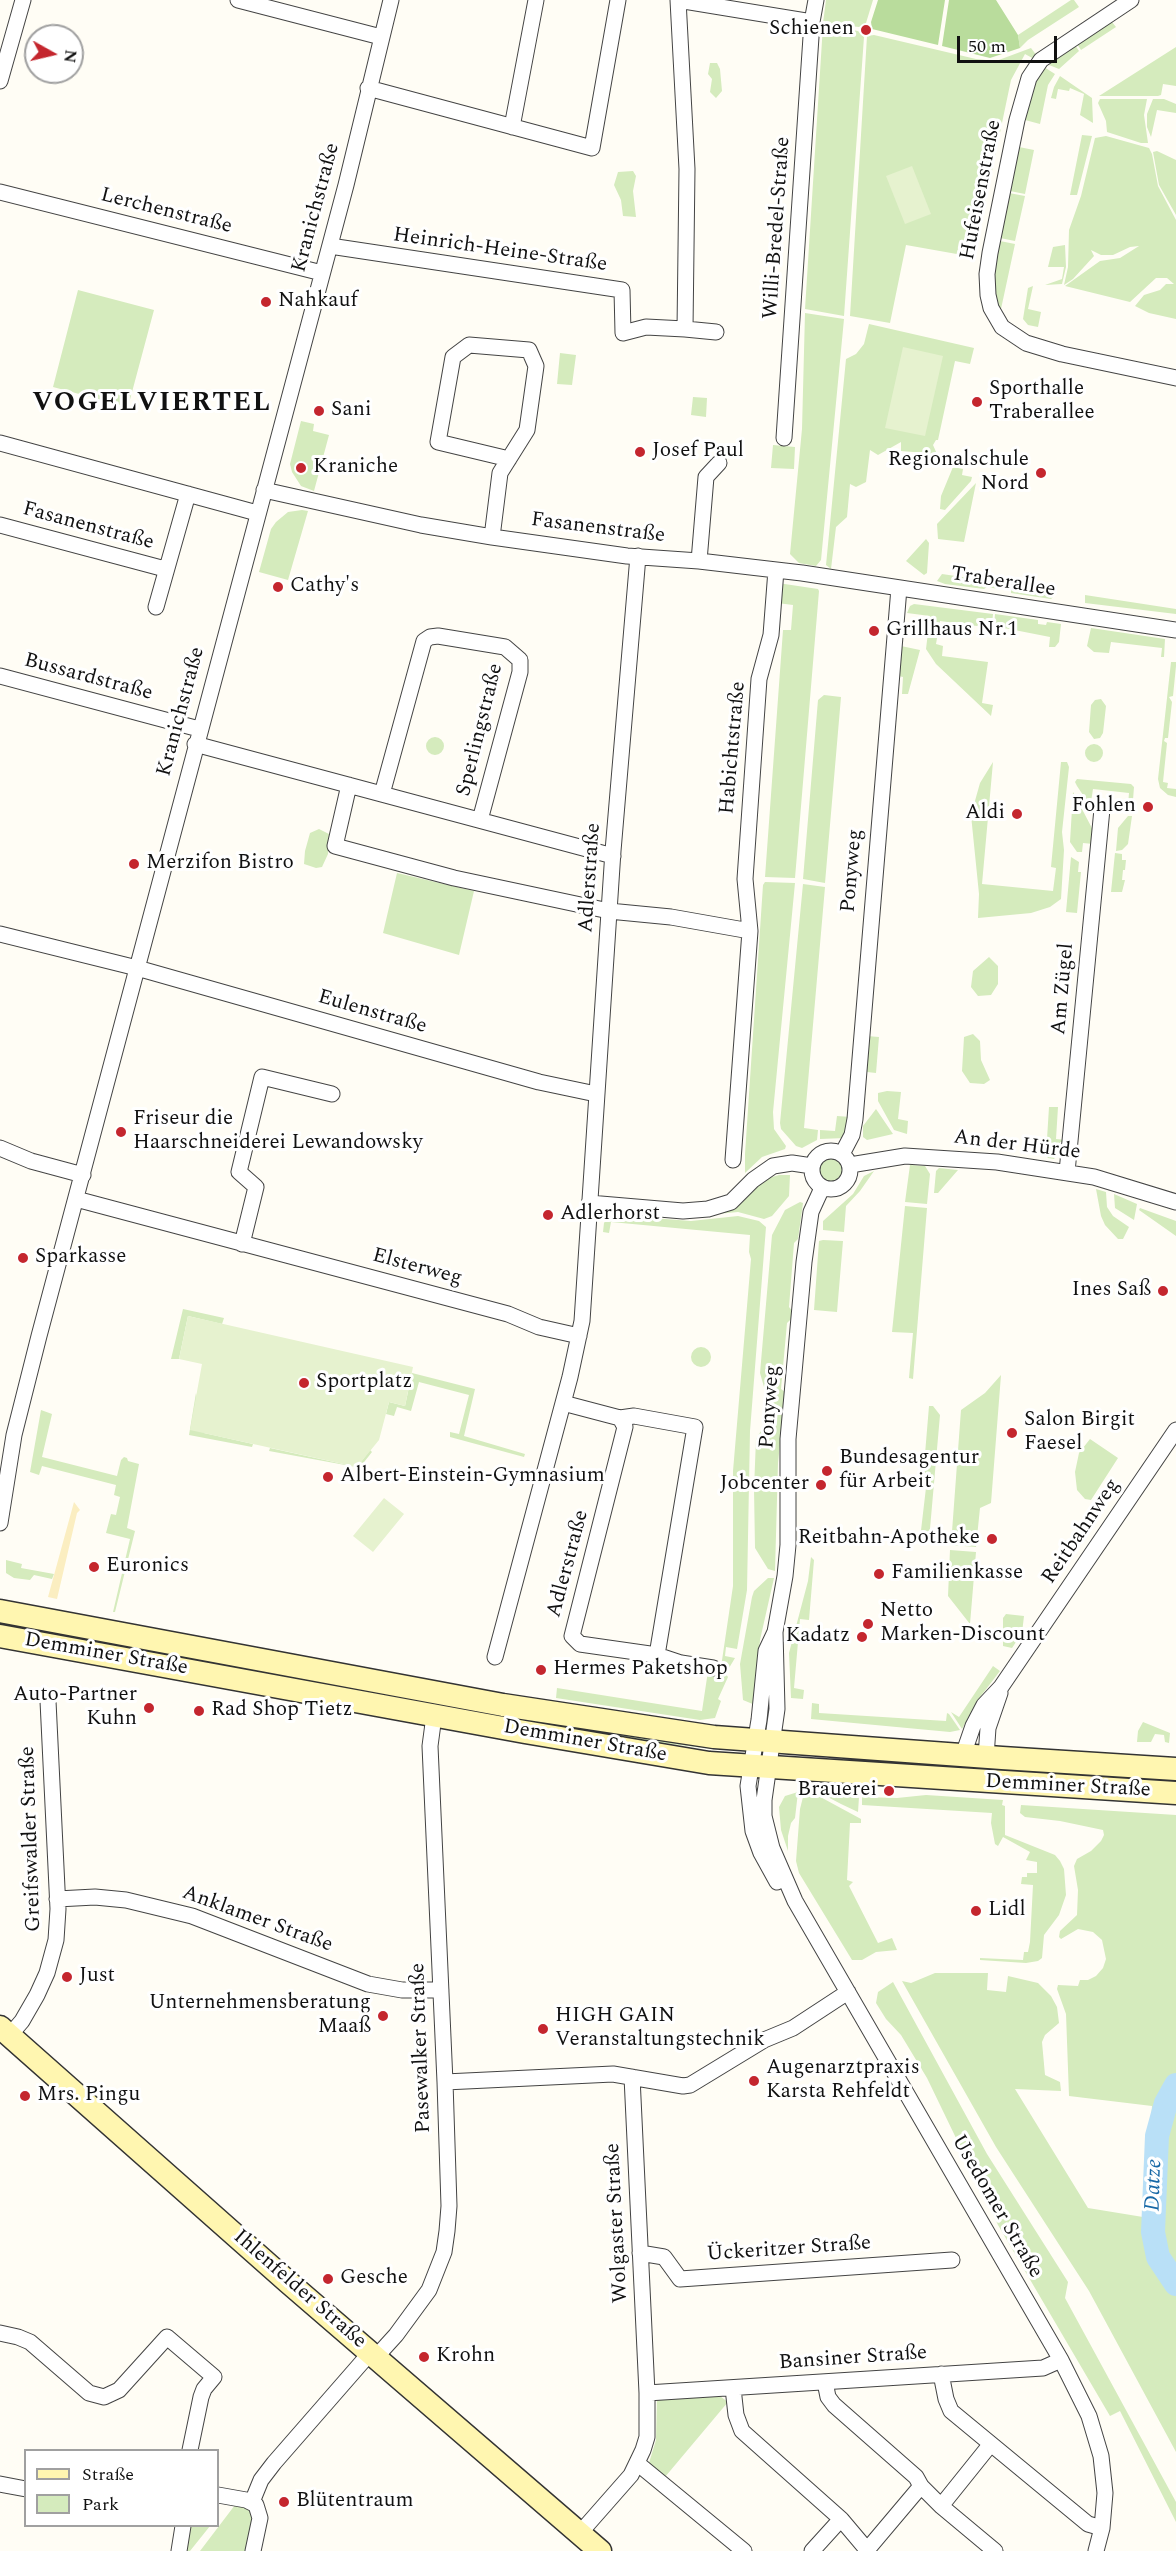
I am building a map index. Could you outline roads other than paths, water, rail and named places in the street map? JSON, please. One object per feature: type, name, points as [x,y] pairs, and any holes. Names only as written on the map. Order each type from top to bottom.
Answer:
[{"type":"main road","name":"Demminer Straße","points":[[0,1611],[503,1705],[714,1737],[1176,1769]]},
{"type":"main road","name":"Demminer Straße","points":[[0,1636],[434,1716],[709,1763],[1176,1793]]},
{"type":"main road","points":[[984,1782],[986,1757]]},
{"type":"main road","name":"Ihlenfelder Straße","points":[[5,2031],[600,2551]]},
{"type":"street","points":[[0,81],[23,0]]},
{"type":"street","points":[[238,0],[381,37]]},
{"type":"street","name":"Kranichstraße","points":[[0,1523],[14,1435],[197,737],[330,246],[392,0]]},
{"type":"street","points":[[512,127],[536,0]]},
{"type":"street","points":[[368,88],[592,148],[618,0]]},
{"type":"street","points":[[716,332],[685,329],[687,169],[678,0],[812,22]]},
{"type":"street","name":"Willi-Bredel-Straße","points":[[784,438],[812,22],[816,0]]},
{"type":"street","name":"Hufeisenstraße","points":[[1131,0],[1041,60],[1029,78],[1017,120],[990,253],[987,274],[988,295],[991,308],[1002,327],[1026,343],[1072,356],[1176,378]]},
{"type":"street","name":"Lerchenstraße","points":[[0,192],[322,273]]},
{"type":"street","name":"Heinrich-Heine-Straße","points":[[330,246],[622,290],[623,333],[646,327],[685,329]]},
{"type":"street","points":[[492,537],[500,473],[509,459],[527,430],[536,366],[529,350],[469,345],[453,357],[438,442],[509,459]]},
{"type":"street","points":[[0,443],[257,513]]},
{"type":"street","points":[[699,561],[706,477],[719,463]]},
{"type":"street","name":"Fasanenstraße","points":[[264,490],[417,524],[492,537],[823,577]]},
{"type":"street","name":"Fasanenstraße","points":[[156,607],[188,494]]},
{"type":"street","name":"Fasanenstraße","points":[[0,525],[165,569]]},
{"type":"street","name":"Adlerstraße","points":[[495,1657],[579,1336],[613,856],[638,556]]},
{"type":"street","name":"Habichtstraße","points":[[733,1160],[750,931],[745,879],[759,679],[771,635],[776,570]]},
{"type":"street","name":"Traberallee","points":[[823,577],[1176,630]]},
{"type":"street","name":"Ponyweg","points":[[764,1740],[777,1709],[775,1632],[787,1557],[788,1439],[804,1262],[811,1212],[822,1188],[841,1187],[849,1178],[846,1160],[855,1119],[899,588]]},
{"type":"street","name":"Sperlingstraße","points":[[382,794],[424,641],[438,636],[505,647],[520,660],[520,672],[480,820]]},
{"type":"street","name":"Bussardstraße","points":[[0,676],[197,737]]},
{"type":"street","name":"Sperlingstraße","points":[[197,737],[349,785],[613,856]]},
{"type":"street","points":[[349,785],[335,846],[454,878],[609,911],[671,917],[750,931]]},
{"type":"street","name":"Am Zügel","points":[[1067,1172],[1102,809]]},
{"type":"street","name":"Eulenstraße","points":[[0,934],[137,968],[539,1082],[596,1094]]},
{"type":"street","points":[[242,1244],[256,1187],[239,1172],[262,1077],[332,1094]]},
{"type":"street","points":[[0,1148],[31,1161],[83,1175]]},
{"type":"street","points":[[822,1188],[812,1176],[814,1160],[824,1151],[836,1151],[846,1160]]},
{"type":"street","name":"An der Hürde","points":[[846,1160],[921,1156],[997,1162],[1067,1172],[1121,1184],[1176,1202]]},
{"type":"street","points":[[589,1203],[683,1211],[708,1209],[730,1202],[773,1166],[801,1163],[812,1166]]},
{"type":"street","name":"Elsterweg","points":[[76,1199],[508,1314],[539,1327],[579,1336]]},
{"type":"street","points":[[563,1403],[620,1418],[634,1416],[695,1427],[657,1655]]},
{"type":"street","name":"Adlerstraße","points":[[620,1418],[625,1434],[572,1636],[580,1644],[657,1655],[681,1663],[712,1668]]},
{"type":"street","name":"Reitbahnweg","points":[[963,1755],[973,1726],[984,1705],[1002,1687],[1176,1430]]},
{"type":"street","name":"Kranichstraße","points":[[0,1470],[14,1435]]},
{"type":"street","name":"Reitbahnweg","points":[[986,1757],[988,1728],[1002,1687]]},
{"type":"street","name":"Greifswalder Straße","points":[[5,2031],[28,2010],[47,1973],[56,1940],[57,1899],[48,1701]]},
{"type":"street","name":"Pasewalker Straße","points":[[252,2502],[261,2480],[274,2463],[373,2355],[403,2326],[429,2290],[444,2252],[449,2205],[430,1746],[434,1716]]},
{"type":"street","name":"Usedomer Straße","points":[[764,1740],[760,1766],[747,1799],[753,1831],[761,1853],[779,1885],[795,1901],[975,2216],[1061,2360],[1089,2416],[1099,2448],[1105,2493],[1102,2528],[1096,2551]]},
{"type":"street","name":"Anklamer Straße","points":[[57,1899],[95,1897],[126,1900],[192,1916],[368,1984],[402,1990],[441,1990]]},
{"type":"street","points":[[445,2082],[613,2074],[683,2086],[690,2085],[764,2040],[792,2028],[848,1992]]},
{"type":"street","name":"Wolgaster Straße","points":[[580,2533],[631,2475],[647,2437],[647,2393],[632,2077]]},
{"type":"street","name":"Ückeritzer Straße","points":[[640,2253],[657,2254],[664,2257],[680,2279],[952,2260]]},
{"type":"street","points":[[0,2333],[30,2342],[89,2393],[104,2397],[118,2390],[167,2337],[214,2377],[204,2389],[190,2449]]},
{"type":"street","name":"Bansiner Straße","points":[[647,2393],[1043,2368],[1061,2360]]},
{"type":"street","points":[[941,2374],[946,2399],[951,2410],[990,2445],[1088,2524],[1102,2528]]},
{"type":"street","points":[[825,2382],[828,2397],[834,2405],[916,2477],[921,2486],[941,2506],[995,2551]]},
{"type":"street","points":[[733,2388],[736,2415],[742,2431],[841,2519],[868,2550],[921,2486]]},
{"type":"street","points":[[941,2506],[990,2445]]},
{"type":"street","points":[[638,2463],[744,2551]]},
{"type":"street","points":[[0,2484],[24,2489]]},
{"type":"street","points":[[219,2495],[252,2502],[258,2508],[260,2514],[253,2551]]},
{"type":"street","points":[[812,2551],[841,2519]]},
{"type":"street","points":[[179,2551],[183,2527]]},
{"type":"waterway","name":"Datze","points":[[1176,2085],[1166,2103],[1157,2136],[1153,2232],[1158,2257],[1176,2284]]},
{"type":"place","name":"Schienen","points":[[866,30]]},
{"type":"place","name":"Nahkauf","points":[[266,302]]},
{"type":"place","name":"Sporthalle Traberallee","points":[[977,402]]},
{"type":"place","name":"Sani","points":[[319,411]]},
{"type":"place","name":"Josef Paul","points":[[640,452]]},
{"type":"place","name":"Kraniche","points":[[301,468]]},
{"type":"place","name":"Regionalschule Nord","points":[[1041,473]]},
{"type":"place","name":"Cathy's","points":[[278,587]]},
{"type":"place","name":"Grillhaus Nr.1","points":[[874,631]]},
{"type":"place","name":"Fohlen","points":[[1148,807]]},
{"type":"place","name":"Aldi","points":[[1017,814]]},
{"type":"place","name":"Merzifon Bistro","points":[[134,864]]},
{"type":"place","name":"Friseur die Haarschneiderei Lewandowsky","points":[[121,1132]]},
{"type":"place","name":"Adlerhorst","points":[[548,1215]]},
{"type":"place","name":"Sparkasse","points":[[23,1258]]},
{"type":"place","name":"Ines Saß","points":[[1163,1291]]},
{"type":"place","name":"Sportplatz","points":[[304,1383]]},
{"type":"place","name":"Salon Birgit Faesel","points":[[1012,1433]]},
{"type":"place","name":"Bundesagentur für Arbeit","points":[[827,1471]]},
{"type":"place","name":"Albert-Einstein-Gymnasium","points":[[328,1477]]},
{"type":"place","name":"Jobcenter","points":[[821,1485]]},
{"type":"place","name":"Reitbahn-Apotheke","points":[[992,1539]]},
{"type":"place","name":"Euronics","points":[[94,1567]]},
{"type":"place","name":"Familienkasse","points":[[879,1574]]},
{"type":"place","name":"Netto Marken-Discount","points":[[868,1624]]},
{"type":"place","name":"Kadatz","points":[[862,1637]]},
{"type":"place","name":"Hermes Paketshop","points":[[541,1670]]},
{"type":"place","name":"Auto-Partner Kuhn","points":[[149,1708]]},
{"type":"place","name":"Rad Shop Tietz","points":[[199,1711]]},
{"type":"place","name":"Brauerei","points":[[889,1791]]},
{"type":"place","name":"Lidl","points":[[976,1911]]},
{"type":"place","name":"Just","points":[[67,1977]]},
{"type":"place","name":"Unternehmensberatung Maaß","points":[[383,2016]]},
{"type":"place","name":"HIGH GAIN Veranstaltungstechnik","points":[[543,2029]]},
{"type":"place","name":"Augenarztpraxis Karsta Rehfeldt","points":[[754,2081]]},
{"type":"place","name":"Mrs. Pingu","points":[[25,2096]]},
{"type":"place","name":"Gesche","points":[[328,2279]]},
{"type":"place","name":"Krohn","points":[[424,2357]]},
{"type":"place","name":"Blütentraum","points":[[284,2502]]},
{"type":"district","name":"VOGELVIERTEL","points":[[152,405]]}]
